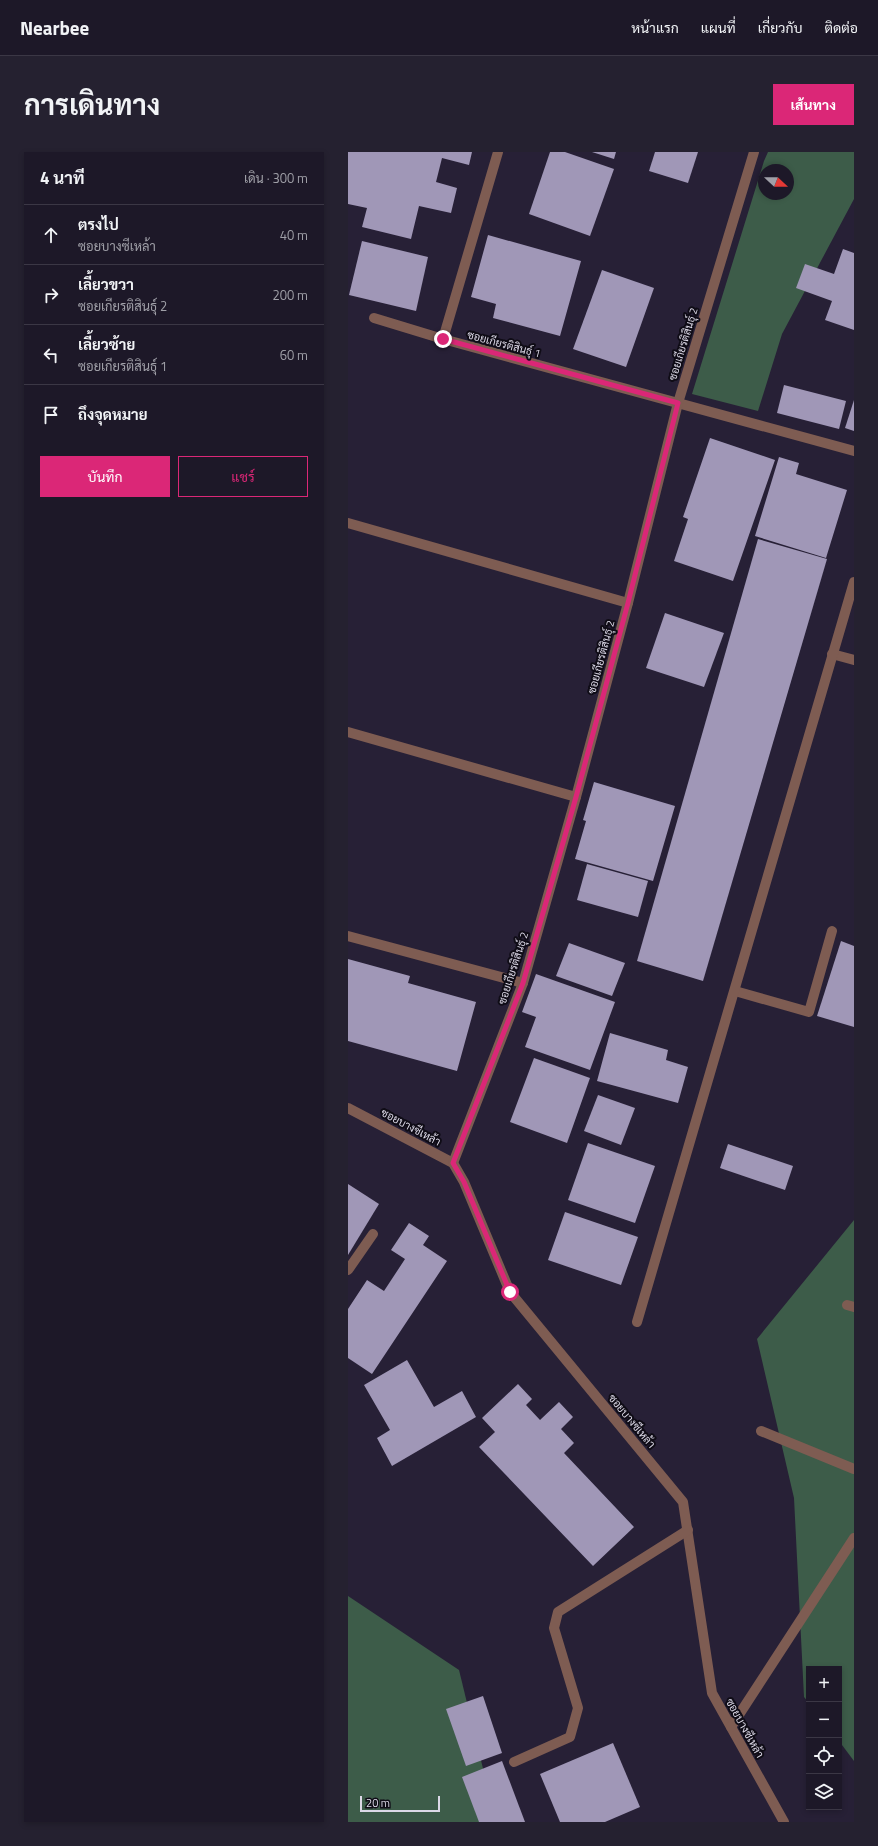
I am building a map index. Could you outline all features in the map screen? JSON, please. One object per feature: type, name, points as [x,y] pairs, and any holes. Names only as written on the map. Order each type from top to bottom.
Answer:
[{"type":"street","points":[[443,339],[498,152]]},
{"type":"street","name":"ซอยเกียรติสินธุ์ 2","points":[[453,1163],[523,983],[576,797],[628,603],[678,403],[754,152]]},
{"type":"street","name":"ซอยเกียรติสินธุ์ 1","points":[[374,318],[443,339],[854,451]]},
{"type":"street","points":[[348,523],[628,603]]},
{"type":"street","points":[[637,1322],[854,582]]},
{"type":"street","points":[[832,654],[854,660]]},
{"type":"street","points":[[348,732],[576,797]]},
{"type":"street","points":[[735,991],[809,1012],[832,931]]},
{"type":"street","points":[[348,936],[523,983]]},
{"type":"street","name":"ซอยบางซีเหล้า","points":[[348,1108],[453,1163],[464,1182],[510,1292],[684,1502],[712,1693],[784,1822]]},
{"type":"street","points":[[348,1270],[373,1234]]},
{"type":"street","points":[[761,1431],[854,1469]]},
{"type":"street","points":[[514,1762],[570,1737],[578,1708],[554,1628],[558,1612],[688,1530]]},
{"type":"street","points":[[731,1727],[854,1538]]},
{"type":"green space","points":[[768,152],[854,152],[854,199],[782,334],[758,411],[692,394],[758,180],[758,200],[794,200],[794,164],[763,164]]},
{"type":"green space","points":[[854,1220],[854,1761],[842,1745],[842,1666],[806,1666],[806,1699],[804,1697],[794,1498],[757,1339]]},
{"type":"green space","points":[[348,1596],[459,1670],[496,1822],[348,1822]]},
{"type":"building","points":[[348,152],[472,152],[469,165],[442,158],[436,182],[457,188],[451,213],[419,206],[411,239],[362,227],[367,208],[348,204]]},
{"type":"building","points":[[550,152],[565,152],[614,169],[590,236],[529,214]]},
{"type":"building","points":[[592,152],[616,152],[614,159]]},
{"type":"building","points":[[655,152],[698,152],[688,183],[649,171]]},
{"type":"building","points":[[488,235],[581,261],[560,336],[493,318],[496,304],[471,297]]},
{"type":"building","points":[[362,241],[428,257],[416,311],[349,295]]},
{"type":"building","points":[[843,249],[854,253],[854,330],[825,320],[832,301],[796,288],[805,264],[834,274]]},
{"type":"building","points":[[602,270],[654,288],[626,367],[573,349]]},
{"type":"building","points":[[784,385],[846,401],[839,429],[777,413]]},
{"type":"building","points":[[854,400],[854,431],[845,428]]},
{"type":"building","points":[[710,438],[775,460],[733,581],[674,561],[688,519],[683,517]]},
{"type":"building","points":[[779,457],[799,463],[796,474],[847,490],[826,558],[755,536]]},
{"type":"building","points":[[758,539],[827,559],[703,981],[637,961]]},
{"type":"building","points":[[665,613],[724,633],[704,687],[646,668]]},
{"type":"building","points":[[594,782],[675,806],[653,881],[575,859],[586,821],[583,820]]},
{"type":"building","points":[[587,864],[648,881],[638,917],[577,900]]},
{"type":"building","points":[[841,941],[854,946],[854,1027],[817,1016]]},
{"type":"building","points":[[569,943],[625,963],[612,996],[556,976]]},
{"type":"building","points":[[348,959],[410,976],[408,983],[476,1002],[457,1071],[348,1041]]},
{"type":"building","points":[[536,974],[615,1002],[590,1070],[525,1047],[536,1017],[522,1012]]},
{"type":"building","points":[[610,1033],[668,1050],[666,1060],[688,1067],[678,1103],[597,1081]]},
{"type":"building","points":[[534,1058],[590,1078],[567,1143],[510,1122]]},
{"type":"building","points":[[598,1095],[635,1108],[621,1145],[584,1131]]},
{"type":"building","points":[[588,1143],[655,1166],[635,1223],[568,1200]]},
{"type":"building","points":[[728,1144],[793,1166],[785,1190],[720,1168]]},
{"type":"building","points":[[348,1184],[379,1204],[348,1255]]},
{"type":"building","points":[[565,1212],[638,1237],[621,1285],[548,1260]]},
{"type":"building","points":[[409,1223],[429,1236],[423,1245],[447,1261],[372,1374],[348,1358],[348,1309],[367,1280],[384,1291],[405,1259],[391,1250]]},
{"type":"building","points":[[407,1360],[434,1407],[462,1391],[476,1417],[392,1466],[377,1438],[390,1430],[364,1385]]},
{"type":"building","points":[[518,1384],[532,1399],[526,1405],[540,1420],[559,1402],[573,1417],[561,1429],[574,1443],[564,1453],[634,1527],[593,1566],[479,1447],[495,1432],[482,1418]]},
{"type":"building","points":[[483,1696],[502,1753],[466,1766],[446,1709]]},
{"type":"building","points":[[613,1743],[640,1807],[605,1822],[560,1822],[540,1774]]},
{"type":"building","points":[[502,1761],[525,1822],[479,1822],[462,1777]]},
{"type":"route","points":[[443,339],[678,403],[628,603],[576,797],[523,983],[453,1163],[464,1182],[510,1292]]}]
